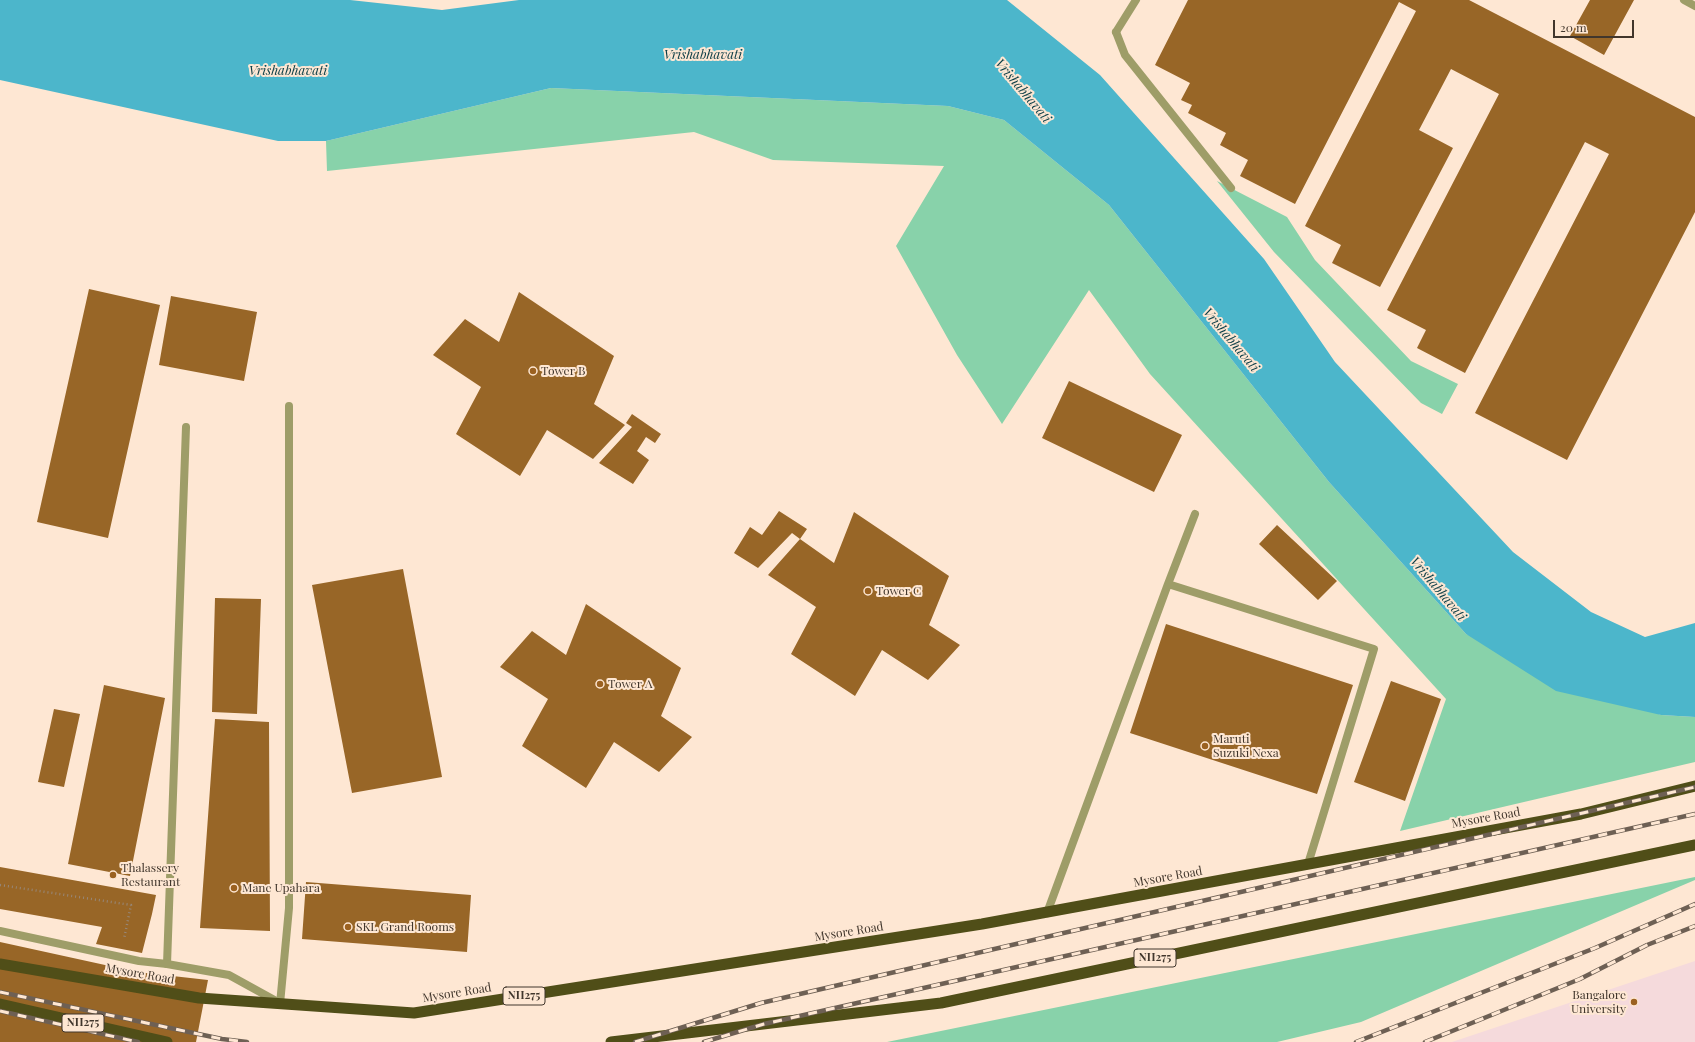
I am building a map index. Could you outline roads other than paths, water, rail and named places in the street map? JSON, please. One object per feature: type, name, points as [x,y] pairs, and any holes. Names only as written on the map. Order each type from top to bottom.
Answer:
[{"type":"highway","name":"Mysore Road","points":[[0,964],[199,998],[414,1013],[1047,913],[1581,814],[1695,786]]},
{"type":"highway","name":"NH275","points":[[611,1042],[941,1002],[1695,845]]},
{"type":"highway","name":"NH275","points":[[0,1004],[167,1042]]},
{"type":"street","points":[[1136,0],[1116,32],[1125,55],[1231,188]]},
{"type":"street","points":[[1684,0],[1695,6]]},
{"type":"street","points":[[0,931],[139,961],[167,964],[229,975],[280,1004],[289,908],[289,406]]},
{"type":"street","points":[[167,964],[186,427]]},
{"type":"street","points":[[1047,913],[1195,514]]},
{"type":"street","points":[[1168,584],[1374,649],[1308,864]]},
{"type":"water","name":"Vrishabhavati","points":[[0,0],[350,0],[442,10],[519,0],[1007,0],[1100,75],[1264,259],[1335,362],[1513,552],[1591,612],[1645,637],[1695,623],[1695,717],[1661,715],[1556,691],[1466,634],[1329,482],[1109,205],[1004,120],[948,106],[551,88],[326,141],[278,141],[0,80]]},
{"type":"railway","points":[[635,1042],[761,1003],[1695,787]]},
{"type":"railway","points":[[704,1042],[764,1024],[1695,814]]},
{"type":"railway","points":[[1356,1042],[1595,948],[1695,904]]},
{"type":"railway","points":[[1425,1042],[1580,979],[1647,945],[1695,926]]},
{"type":"railway","points":[[0,992],[222,1039],[247,1042]]},
{"type":"railway","points":[[0,1011],[138,1042]]},
{"type":"place","name":"Tower B","points":[[533,371]]},
{"type":"place","name":"Tower C","points":[[868,591]]},
{"type":"place","name":"Tower A","points":[[600,684]]},
{"type":"place","name":"Maruti Suzuki Nexa","points":[[1205,746]]},
{"type":"place","name":"Thalassery Restaurant","points":[[113,875]]},
{"type":"place","name":"Mane Upahara","points":[[234,888]]},
{"type":"place","name":"SKL Grand Rooms","points":[[348,927]]},
{"type":"place","name":"Bangalore University","points":[[1634,1002]]}]
